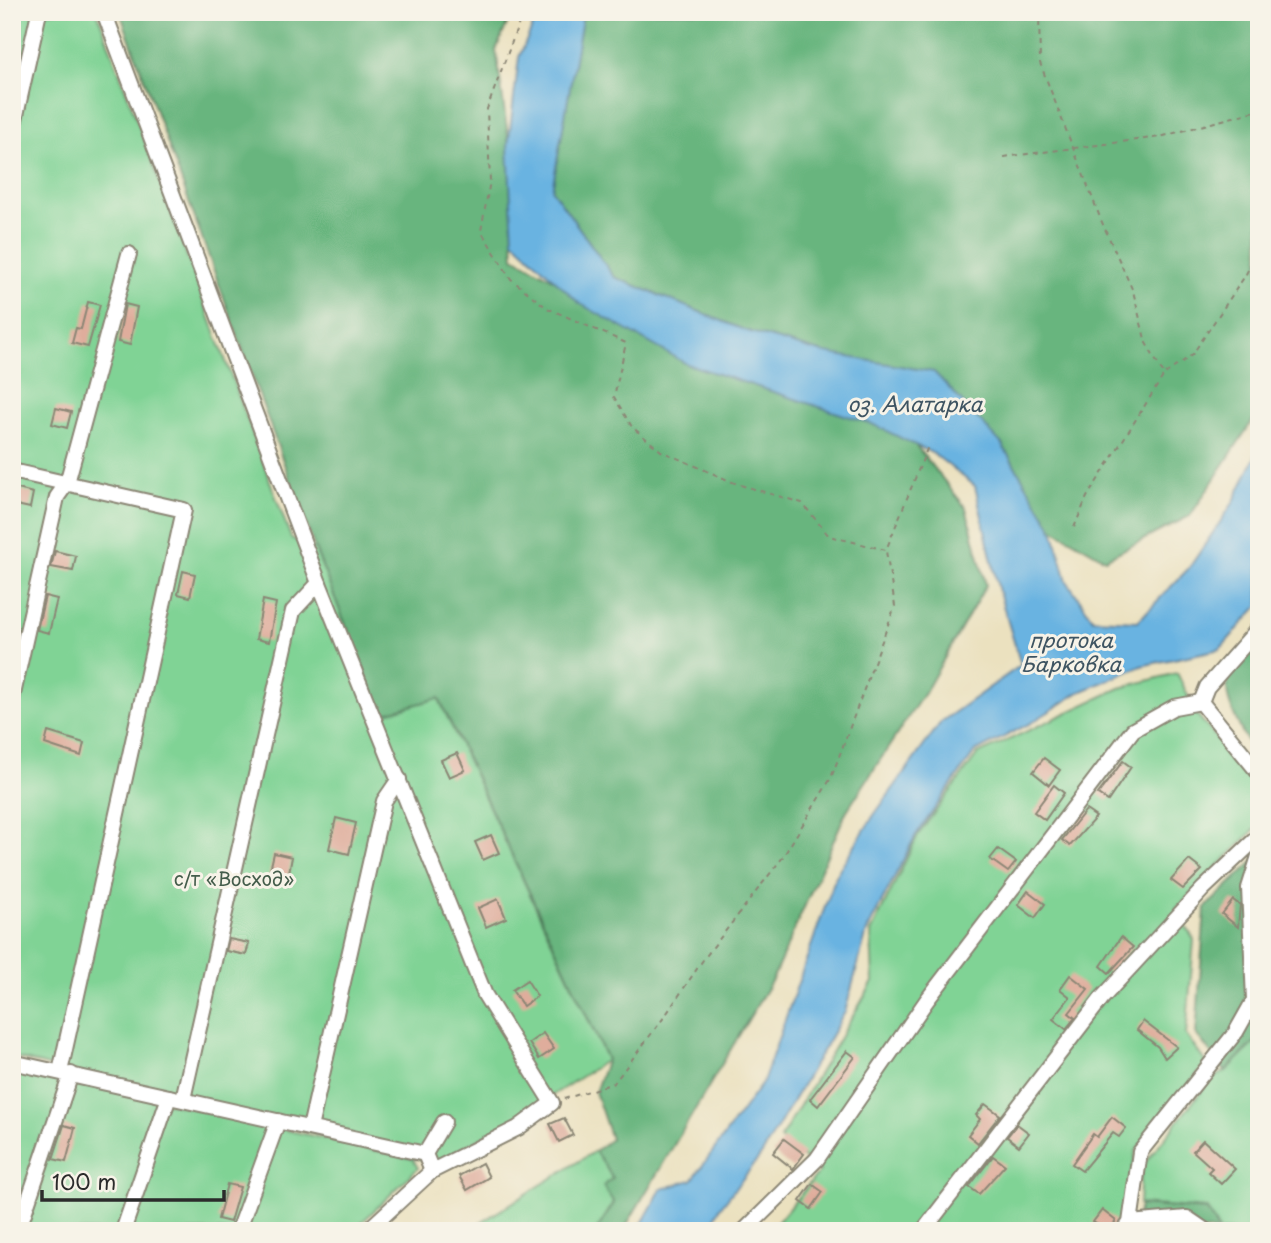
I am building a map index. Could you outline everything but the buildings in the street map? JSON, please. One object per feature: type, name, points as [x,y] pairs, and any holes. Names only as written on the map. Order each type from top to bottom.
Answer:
[{"type":"street","points":[[12,133],[39,12]]},
{"type":"street","points":[[104,12],[319,583],[485,995],[552,1103],[518,1128],[432,1171],[367,1231]]},
{"type":"street","points":[[12,699],[57,496],[67,483],[129,254]]},
{"type":"street","points":[[12,471],[184,510],[66,1073],[18,1231]]},
{"type":"street","points":[[123,1231],[176,1098],[293,611],[319,583]]},
{"type":"street","points":[[1200,702],[1206,687],[1259,628]]},
{"type":"street","points":[[1200,702],[1259,773]]},
{"type":"street","points":[[744,1231],[817,1159],[927,1000],[1133,730],[1174,707],[1200,702]]},
{"type":"street","points":[[310,1128],[384,801],[399,779]]},
{"type":"street","points":[[923,1231],[1102,999],[1203,889],[1259,836]]},
{"type":"street","points":[[1206,1231],[1187,1218],[1127,1227],[1140,1152],[1236,1032],[1254,1000],[1249,888],[1259,856]]},
{"type":"street","points":[[12,1062],[425,1154]]},
{"type":"street","points":[[238,1231],[278,1121]]},
{"type":"street","points":[[425,1154],[444,1122]]},
{"type":"street","points":[[425,1154],[432,1171]]},
{"type":"path","points":[[523,12],[487,109],[490,181],[481,231],[511,279],[547,308],[626,343],[614,397],[632,427],[661,451],[737,484],[802,503],[829,536],[886,550]]},
{"type":"path","points":[[1039,12],[1041,62],[1101,220],[1133,291],[1146,343],[1164,375]]},
{"type":"path","points":[[1004,157],[1160,137],[1259,110]]},
{"type":"path","points":[[1073,530],[1087,497],[1164,375],[1192,355],[1245,276],[1259,247]]},
{"type":"path","points":[[552,1103],[614,1083],[782,857],[824,789],[895,606],[886,550],[929,444]]},
{"type":"green space","name":"с/т «Восход»","points":[[12,12],[97,12],[291,538],[315,549],[382,714],[438,697],[607,1060],[530,1110],[435,1163],[12,1057]]},
{"type":"green space","points":[[120,12],[512,12],[496,50],[508,136],[514,257],[629,322],[901,427],[966,508],[986,585],[928,687],[846,812],[773,978],[623,1231],[596,1231],[614,1203],[603,1186],[613,1178],[595,1151],[611,1139],[595,1092],[607,1059],[439,698],[382,714],[315,549]]},
{"type":"green space","points":[[586,12],[1259,12],[1259,411],[1190,516],[1105,559],[1053,529],[1001,443],[827,354],[744,330],[614,277],[552,190],[582,19]]},
{"type":"green space","points":[[1259,638],[1259,760],[1234,716],[1227,689],[1233,668]]},
{"type":"green space","points":[[1177,673],[1198,716],[1259,789],[1259,825],[1176,909],[1194,940],[1186,1035],[1206,1063],[1136,1151],[1124,1212],[1111,1231],[770,1231],[820,1171],[780,1139],[873,982],[871,932],[918,835],[978,754],[1120,688]]},
{"type":"green space","points":[[1259,856],[1259,1038],[1225,1071],[1196,1034],[1205,908]]},
{"type":"green space","points":[[1259,1039],[1259,1231],[1219,1231],[1207,1209],[1139,1204],[1141,1168],[1211,1079],[1225,1072]]},
{"type":"green space","points":[[12,1067],[413,1159],[418,1168],[353,1231],[12,1231]]},
{"type":"green space","points":[[595,1151],[610,1174],[615,1191],[610,1208],[596,1231],[474,1231],[472,1228]]},
{"type":"green space","points":[[1140,1205],[1207,1210],[1218,1231],[1134,1231]]},
{"type":"water","points":[[539,12],[586,12],[582,19],[552,190],[614,277],[744,330],[820,352],[934,372],[1001,443],[1053,529],[1067,581],[1093,619],[1138,621],[1189,568],[1233,503],[1259,449],[1259,605],[1220,649],[1141,666],[1080,692],[1031,723],[975,752],[916,835],[867,931],[845,1012],[762,1154],[720,1208],[708,1231],[638,1231],[661,1189],[692,1180],[763,1082],[837,873],[874,815],[941,722],[1021,665],[999,592],[975,486],[934,454],[872,424],[687,364],[579,303],[513,240],[508,146],[519,57]]},
{"type":"water label","name":"оз. Алатарка","points":[[915,405]]},
{"type":"water label","name":"протока Барковка","points":[[1071,653]]}]
